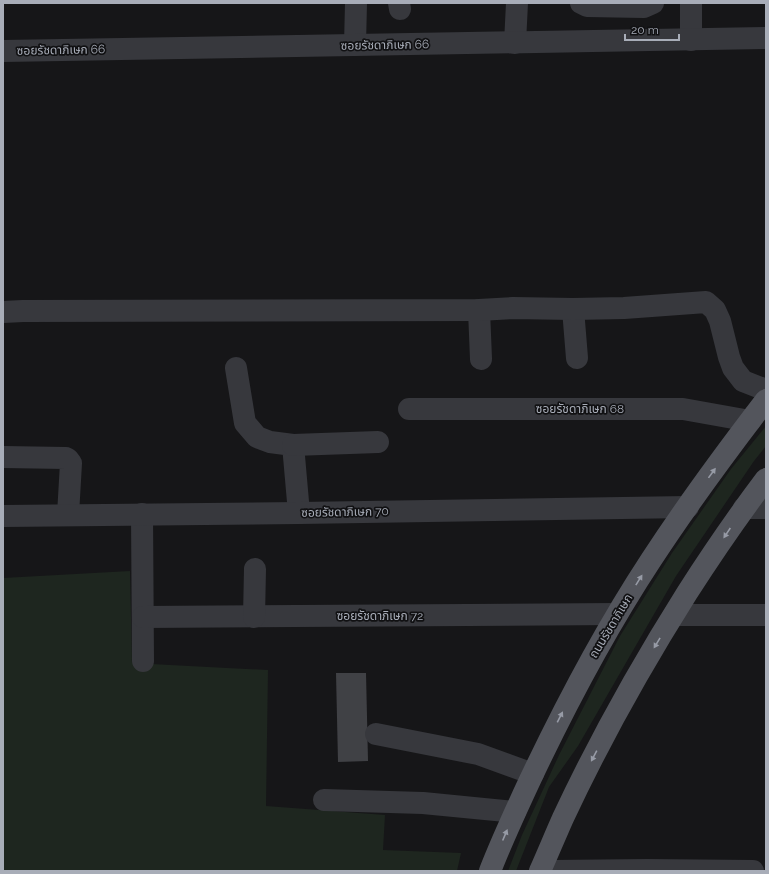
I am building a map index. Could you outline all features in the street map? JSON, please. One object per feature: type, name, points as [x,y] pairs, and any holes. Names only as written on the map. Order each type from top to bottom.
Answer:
[{"type":"main road","name":"ถนนรัชดาภิเษก","points":[[490,871],[515,812],[566,706],[617,614],[688,506],[766,400]]},
{"type":"main road","points":[[540,871],[563,818],[621,705],[708,560],[766,479]]},
{"type":"street","points":[[355,46],[356,3]]},
{"type":"street","points":[[515,43],[516,3]]},
{"type":"street","points":[[581,3],[587,6],[644,7],[653,3]]},
{"type":"street","points":[[691,3],[691,40]]},
{"type":"street","name":"ซอยรัชดาภิเษก 66","points":[[3,51],[766,38]]},
{"type":"street","points":[[3,312],[23,310],[573,309],[624,308],[706,302],[715,310],[720,321],[728,357],[733,368],[743,381],[766,390]]},
{"type":"street","points":[[573,309],[577,358]]},
{"type":"street","points":[[479,310],[481,359]]},
{"type":"street","points":[[236,368],[246,424],[257,437],[270,442],[292,445],[378,442]]},
{"type":"street","name":"ซอยรัชดาภิเษก 68","points":[[409,409],[683,409],[750,421]]},
{"type":"street","points":[[292,445],[299,513]]},
{"type":"street","points":[[3,457],[68,459],[71,463],[68,515]]},
{"type":"street","name":"ซอยรัชดาภิเษก 70","points":[[3,516],[299,513],[688,506]]},
{"type":"street","points":[[744,508],[766,508]]},
{"type":"street","points":[[142,514],[143,661]]},
{"type":"street","points":[[254,616],[255,569]]},
{"type":"street","name":"ซอยรัชดาภิเษก 72","points":[[143,617],[617,614]]},
{"type":"street","points":[[674,615],[766,615]]},
{"type":"street","points":[[376,734],[478,754],[533,774]]},
{"type":"street","points":[[324,800],[424,803],[515,812]]},
{"type":"street","points":[[554,871],[754,871]]},
{"type":"shaded area","points":[[766,426],[766,446],[754,461],[676,576],[578,746],[549,787],[516,871],[508,871],[522,835],[559,755],[620,636],[672,553],[731,469]]},
{"type":"shaded area","points":[[130,571],[132,663],[268,670],[266,806],[385,815],[383,850],[461,853],[457,871],[3,871],[3,578]]},
{"type":"building","points":[[336,673],[366,673],[368,761],[338,762]]}]
